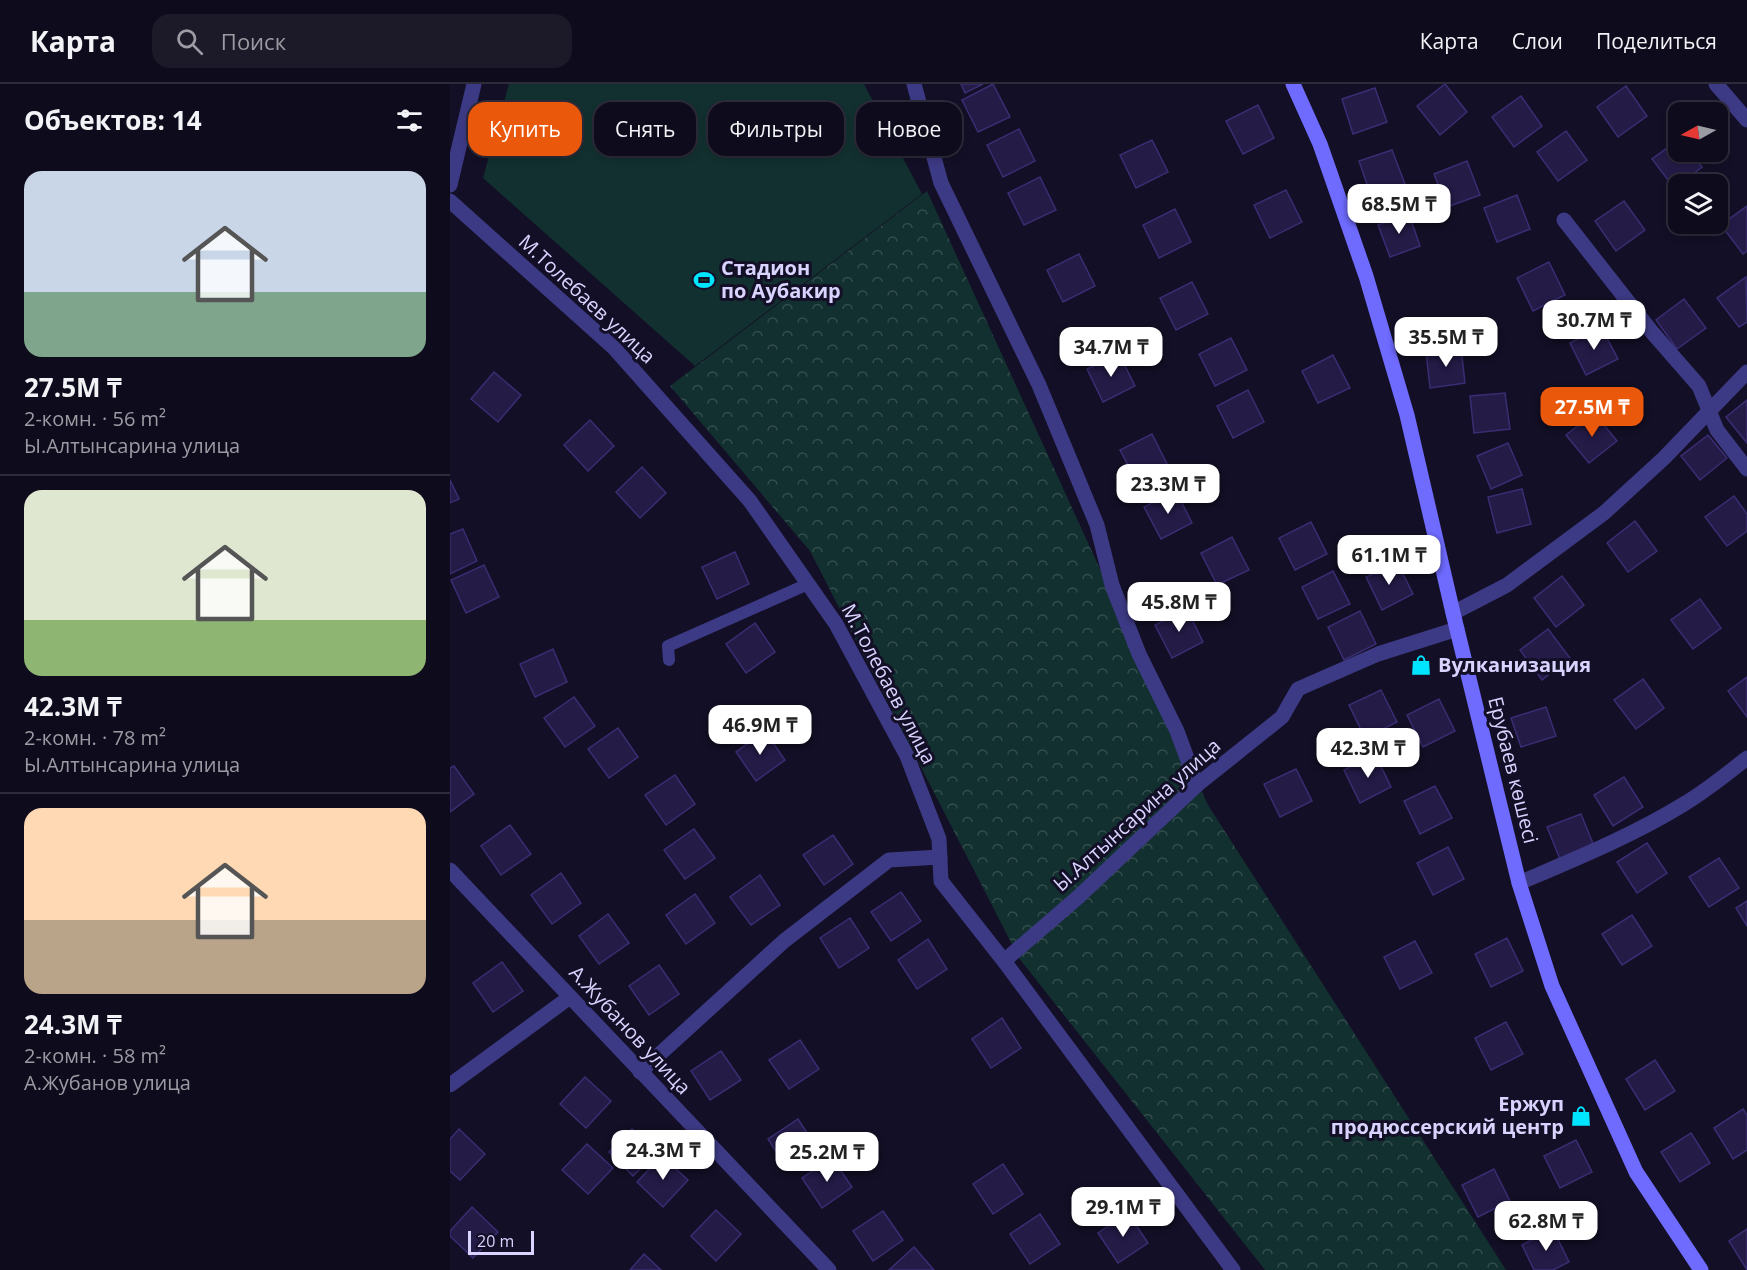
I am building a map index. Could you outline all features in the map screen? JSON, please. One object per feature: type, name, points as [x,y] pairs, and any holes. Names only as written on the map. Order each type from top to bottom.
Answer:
[{"type":"main road","name":"Ерубаев көшесі","points":[[1293,84],[1320,144],[1369,286],[1407,415],[1519,883],[1552,986],[1636,1172],[1701,1270]]},
{"type":"street","points":[[914,84],[941,183],[1039,386],[1097,525],[1112,585],[1139,654],[1178,731],[1197,785]]},
{"type":"street","points":[[1716,84],[1747,120]]},
{"type":"street","points":[[450,185],[469,86]]},
{"type":"street","name":"М.Толебаев улица","points":[[450,201],[614,348],[750,501],[836,624],[907,756],[939,839],[941,881],[1004,961],[1233,1270]]},
{"type":"street","points":[[1564,220],[1651,331],[1699,386],[1717,430],[1747,469]]},
{"type":"street","points":[[1453,613],[1507,585],[1604,513],[1664,458],[1747,372]]},
{"type":"street","name":"Ы.Алтынсарина улица","points":[[1004,961],[1077,899],[1197,785],[1282,717],[1298,689],[1378,654],[1457,629]]},
{"type":"street","points":[[1519,883],[1613,843],[1649,824],[1686,803],[1747,758]]},
{"type":"street","points":[[640,1072],[784,941],[889,860],[940,857]]},
{"type":"street","name":"А.Жубанов улица","points":[[450,870],[829,1270]]},
{"type":"street","points":[[450,1085],[570,997]]},
{"type":"lane","points":[[669,660],[668,646],[808,584]]},
{"type":"green space","name":"Стадион по Аубакир","points":[[509,84],[864,84],[873,102],[856,102],[856,156],[902,156],[922,194],[695,366],[483,178],[489,156],[582,156],[582,102],[504,102]]},
{"type":"green space","points":[[927,191],[1208,805],[1506,1270],[1265,1270],[1019,958],[810,551],[670,386]]},
{"type":"building","points":[[961,84],[983,84],[965,93]]},
{"type":"building","points":[[993,84],[1010,117],[978,132],[962,100]]},
{"type":"building","points":[[1445,84],[1467,112],[1440,135],[1417,106]]},
{"type":"building","points":[[1626,86],[1647,116],[1618,137],[1597,107]]},
{"type":"building","points":[[1375,88],[1387,122],[1353,134],[1342,99]]},
{"type":"building","points":[[1521,96],[1542,126],[1514,147],[1492,117]]},
{"type":"building","points":[[1258,105],[1274,138],[1243,154],[1226,121]]},
{"type":"building","points":[[1019,129],[1035,161],[1003,177],[987,145]]},
{"type":"building","points":[[1566,131],[1587,160],[1558,181],[1537,152]]},
{"type":"building","points":[[1152,140],[1168,172],[1136,188],[1120,155]]},
{"type":"building","points":[[1668,147],[1668,162],[1698,162],[1702,167],[1693,174],[1668,174],[1668,180],[1652,159]]},
{"type":"building","points":[[1392,150],[1405,184],[1371,196],[1359,161]]},
{"type":"building","points":[[1467,161],[1480,195],[1447,207],[1434,174]]},
{"type":"building","points":[[1040,177],[1056,210],[1024,225],[1008,193]]},
{"type":"building","points":[[1286,190],[1302,222],[1270,238],[1254,205]]},
{"type":"building","points":[[1517,195],[1530,229],[1497,242],[1484,208]]},
{"type":"building","points":[[1624,201],[1645,230],[1616,251],[1595,221]]},
{"type":"building","points":[[1747,206],[1747,251],[1743,254],[1728,234],[1728,220]]},
{"type":"building","points":[[1175,209],[1191,242],[1159,258],[1143,225]]},
{"type":"building","points":[[1409,214],[1420,246],[1390,257],[1378,225]]},
{"type":"building","points":[[1079,254],[1095,286],[1063,302],[1047,270]]},
{"type":"building","points":[[1549,262],[1565,295],[1533,311],[1517,278]]},
{"type":"building","points":[[1746,277],[1747,322],[1739,327],[1717,298]]},
{"type":"building","points":[[1192,282],[1208,314],[1176,330],[1160,298]]},
{"type":"building","points":[[1684,299],[1706,328],[1677,349],[1656,320]]},
{"type":"building","points":[[1601,327],[1618,359],[1586,375],[1570,343]]},
{"type":"building","points":[[1231,338],[1247,370],[1215,386],[1199,354]]},
{"type":"building","points":[[1461,347],[1465,383],[1430,388],[1426,352]]},
{"type":"building","points":[[1119,354],[1135,386],[1103,402],[1087,369]]},
{"type":"building","points":[[1333,355],[1350,388],[1318,403],[1302,371]]},
{"type":"building","points":[[494,372],[521,395],[498,422],[471,399]]},
{"type":"building","points":[[1248,390],[1264,422],[1233,438],[1217,406]]},
{"type":"building","points":[[1505,393],[1510,429],[1474,433],[1470,396]]},
{"type":"building","points":[[1747,400],[1747,443],[1726,417]]},
{"type":"building","points":[[1594,413],[1617,441],[1589,463],[1566,435]]},
{"type":"building","points":[[590,420],[614,446],[588,471],[564,445]]},
{"type":"building","points":[[1152,434],[1168,466],[1137,482],[1120,450]]},
{"type":"building","points":[[1708,435],[1727,458],[1700,480],[1681,456]]},
{"type":"building","points":[[1508,443],[1522,475],[1491,489],[1477,456]]},
{"type":"building","points":[[642,467],[666,493],[640,518],[616,492]]},
{"type":"building","points":[[450,480],[459,499],[450,503]]},
{"type":"building","points":[[1522,489],[1531,524],[1497,533],[1488,497]]},
{"type":"building","points":[[1176,491],[1192,523],[1161,539],[1144,507]]},
{"type":"building","points":[[1734,496],[1747,514],[1747,531],[1727,546],[1705,517]]},
{"type":"building","points":[[1635,521],[1657,551],[1628,572],[1607,543]]},
{"type":"building","points":[[1311,522],[1327,554],[1295,570],[1279,538]]},
{"type":"building","points":[[463,529],[477,561],[450,574],[450,534]]},
{"type":"building","points":[[1232,537],[1249,570],[1217,585],[1201,553]]},
{"type":"building","points":[[735,552],[749,584],[717,599],[702,567]]},
{"type":"building","points":[[1397,562],[1413,594],[1382,610],[1366,577]]},
{"type":"building","points":[[484,565],[499,597],[466,613],[451,580]]},
{"type":"building","points":[[1333,571],[1350,604],[1318,619],[1302,587]]},
{"type":"building","points":[[1562,576],[1584,605],[1556,627],[1534,598]]},
{"type":"building","points":[[1700,599],[1721,628],[1693,649],[1671,620]]},
{"type":"building","points":[[1187,609],[1203,642],[1172,658],[1155,625]]},
{"type":"building","points":[[1360,611],[1376,644],[1344,660],[1328,627]]},
{"type":"building","points":[[755,623],[775,652],[746,673],[726,644]]},
{"type":"building","points":[[1548,629],[1570,658],[1542,680],[1520,650]]},
{"type":"building","points":[[553,649],[567,682],[535,697],[520,664]]},
{"type":"building","points":[[1747,677],[1747,717],[1728,691]]},
{"type":"building","points":[[1643,679],[1664,708],[1636,729],[1614,700]]},
{"type":"building","points":[[1381,690],[1397,722],[1365,738],[1349,705]]},
{"type":"building","points":[[574,697],[595,726],[565,747],[544,718]]},
{"type":"building","points":[[1439,699],[1455,731],[1423,747],[1407,715]]},
{"type":"building","points":[[1546,707],[1556,736],[1521,747],[1511,718]]},
{"type":"building","points":[[618,728],[638,757],[609,778],[588,749]]},
{"type":"building","points":[[765,731],[785,760],[756,781],[736,752]]},
{"type":"building","points":[[1375,754],[1391,787],[1360,803],[1344,770]]},
{"type":"building","points":[[454,766],[474,794],[450,812],[450,768]]},
{"type":"building","points":[[1296,769],[1312,801],[1280,817],[1264,784]]},
{"type":"building","points":[[675,775],[695,804],[666,825],[645,795]]},
{"type":"building","points":[[1624,777],[1643,807],[1613,826],[1594,795]]},
{"type":"building","points":[[1435,786],[1452,818],[1420,834],[1404,801]]},
{"type":"building","points":[[1581,814],[1594,846],[1560,859],[1547,827]]},
{"type":"building","points":[[510,825],[531,854],[501,875],[481,846]]},
{"type":"building","points":[[694,829],[715,858],[685,879],[664,850]]},
{"type":"building","points":[[833,835],[853,864],[824,885],[803,855]]},
{"type":"building","points":[[1647,843],[1667,873],[1637,893],[1617,862]]},
{"type":"building","points":[[1448,847],[1464,879],[1433,895],[1417,863]]},
{"type":"building","points":[[1719,858],[1739,888],[1709,907],[1689,877]]},
{"type":"building","points":[[561,873],[581,903],[552,924],[531,895]]},
{"type":"building","points":[[760,875],[780,905],[751,925],[730,897]]},
{"type":"building","points":[[901,892],[921,921],[891,941],[871,912]]},
{"type":"building","points":[[695,894],[715,923],[686,944],[666,915]]},
{"type":"building","points":[[1747,901],[1747,926],[1736,908]]},
{"type":"building","points":[[608,914],[629,943],[599,964],[579,936]]},
{"type":"building","points":[[1632,915],[1652,946],[1622,965],[1602,934]]},
{"type":"building","points":[[850,918],[869,948],[839,968],[820,938]]},
{"type":"building","points":[[1507,938],[1523,971],[1491,987],[1475,954]]},
{"type":"building","points":[[928,939],[947,969],[917,989],[898,960]]},
{"type":"building","points":[[1415,941],[1432,973],[1400,989],[1384,957]]},
{"type":"building","points":[[502,962],[523,991],[493,1012],[473,983]]},
{"type":"building","points":[[659,965],[679,994],[649,1015],[629,986]]},
{"type":"building","points":[[1002,1018],[1021,1048],[991,1068],[972,1039]]},
{"type":"building","points":[[1506,1022],[1523,1054],[1491,1070],[1475,1038]]},
{"type":"building","points":[[800,1040],[819,1069],[789,1089],[769,1060]]},
{"type":"building","points":[[721,1051],[741,1080],[710,1100],[691,1071]]},
{"type":"building","points":[[1655,1060],[1675,1091],[1645,1110],[1626,1079]]},
{"type":"building","points":[[585,1077],[611,1101],[586,1128],[560,1104]]},
{"type":"building","points":[[1743,1109],[1747,1115],[1747,1150],[1733,1159],[1714,1128]]},
{"type":"building","points":[[798,1119],[817,1148],[787,1169],[768,1139]]},
{"type":"building","points":[[459,1129],[485,1154],[460,1180],[450,1171],[450,1139]]},
{"type":"building","points":[[632,1129],[656,1153],[633,1176],[609,1152]]},
{"type":"building","points":[[1691,1133],[1710,1163],[1680,1182],[1661,1152]]},
{"type":"building","points":[[1576,1140],[1592,1172],[1560,1188],[1544,1156]]},
{"type":"building","points":[[587,1144],[613,1168],[588,1194],[562,1170]]},
{"type":"building","points":[[662,1156],[688,1180],[663,1207],[637,1182]]},
{"type":"building","points":[[832,1158],[852,1187],[822,1208],[802,1178]]},
{"type":"building","points":[[1003,1164],[1023,1194],[993,1214],[973,1184]]},
{"type":"building","points":[[1494,1169],[1510,1201],[1478,1217],[1462,1185]]},
{"type":"building","points":[[472,1207],[498,1232],[473,1258],[450,1236],[450,1231]]},
{"type":"building","points":[[716,1210],[741,1234],[716,1261],[691,1236]]},
{"type":"building","points":[[883,1211],[903,1240],[873,1261],[853,1231]]},
{"type":"building","points":[[1128,1213],[1148,1243],[1118,1263],[1098,1233]]},
{"type":"building","points":[[1040,1214],[1060,1244],[1030,1264],[1010,1234]]},
{"type":"building","points":[[1553,1229],[1569,1262],[1553,1270],[1534,1270],[1522,1245]]},
{"type":"building","points":[[1747,1229],[1747,1270],[1729,1241]]},
{"type":"building","points":[[914,1247],[934,1270],[889,1270]]},
{"type":"building","points":[[644,1254],[661,1270],[630,1270]]},
{"type":"place","name":"Стадион по Аубакир","points":[[704,280]]},
{"type":"place","name":"Вулканизация","points":[[1421,665]]},
{"type":"place","name":"Ержуп продюссерский центр","points":[[1581,1116]]}]
